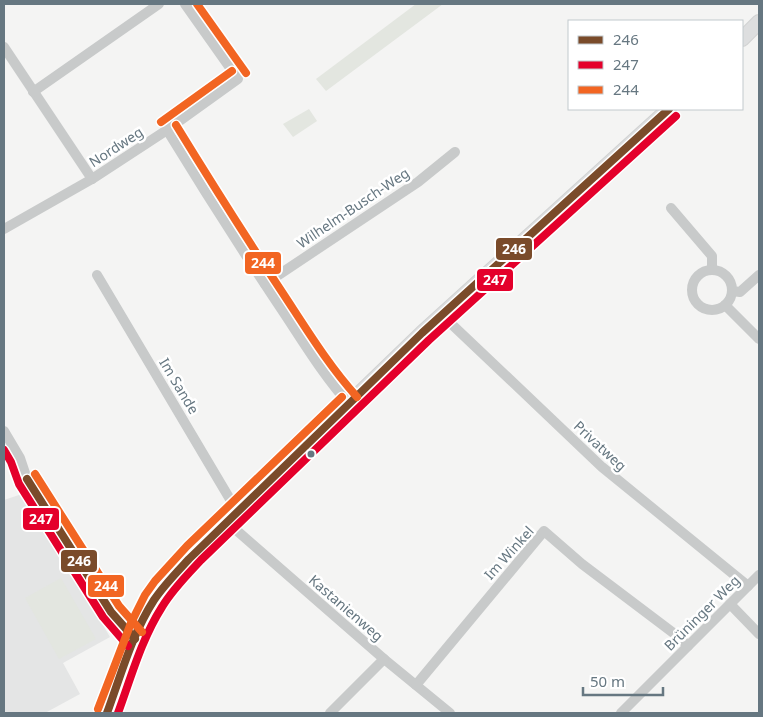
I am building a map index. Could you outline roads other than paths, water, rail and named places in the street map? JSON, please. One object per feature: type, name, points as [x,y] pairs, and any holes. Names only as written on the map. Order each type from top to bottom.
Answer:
[{"type":"street","points":[[33,92],[159,4]]},
{"type":"street","name":"Nordweg","points":[[4,229],[92,179],[167,130],[238,80],[185,4]]},
{"type":"street","points":[[743,38],[759,22]]},
{"type":"street","points":[[4,47],[92,179]]},
{"type":"street","points":[[107,713],[136,639],[154,601],[171,577],[442,316],[668,110]]},
{"type":"street","points":[[167,130],[333,387],[349,404]]},
{"type":"street","name":"Wilhelm-Busch-Weg","points":[[265,284],[418,182],[455,152]]},
{"type":"street","points":[[671,208],[712,256],[712,270]]},
{"type":"street","points":[[712,270],[717,270],[727,276],[732,290],[730,299],[725,305],[719,308],[707,309],[697,302],[693,297],[692,291],[696,278],[700,274],[712,270]]},
{"type":"street","name":"Im Sande","points":[[97,275],[238,511]]},
{"type":"street","points":[[732,290],[740,292],[759,275]]},
{"type":"street","points":[[725,305],[759,340]]},
{"type":"street","name":"Privatweg","points":[[442,316],[602,467],[748,586]]},
{"type":"street","points":[[4,431],[20,458],[27,479],[111,612],[136,639]]},
{"type":"street","name":"Kastanienweg","points":[[226,522],[384,659],[450,713]]},
{"type":"street","name":"Im Winkel","points":[[416,685],[544,532],[582,564],[688,646]]},
{"type":"street","name":"Brüninger Weg","points":[[621,713],[759,575]]},
{"type":"street","points":[[730,604],[759,634]]},
{"type":"street","points":[[330,713],[384,659]]}]
